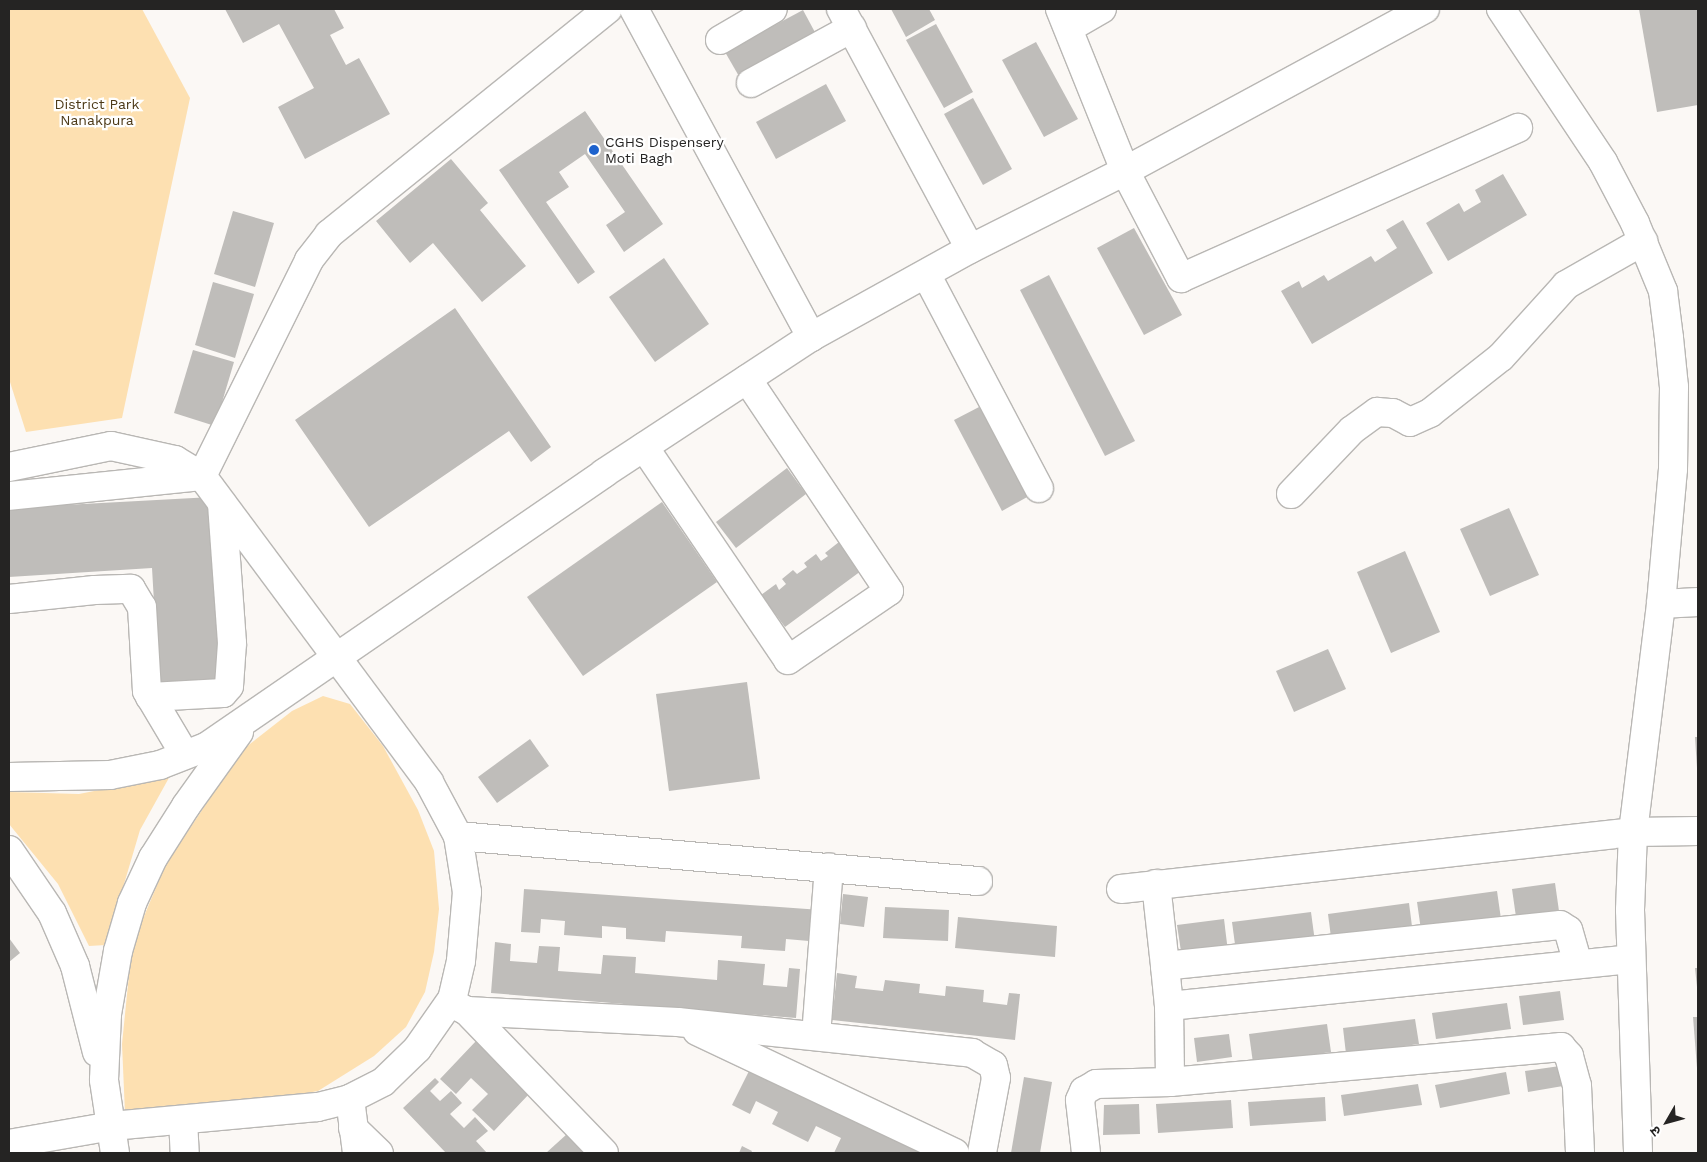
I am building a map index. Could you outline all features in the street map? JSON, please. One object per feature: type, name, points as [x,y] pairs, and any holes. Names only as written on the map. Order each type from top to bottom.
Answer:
[{"type":"street","points":[[202,476],[308,260],[329,234],[608,9]]},
{"type":"street","points":[[634,9],[811,338]]},
{"type":"street","points":[[720,40],[773,9]]},
{"type":"street","points":[[1102,9],[1064,19],[1125,171],[1181,278],[1518,128]]},
{"type":"street","points":[[9,777],[110,775],[160,765],[206,747],[644,447],[811,338],[970,249],[1125,171],[1425,9]]},
{"type":"street","points":[[1501,9],[1603,162],[1643,241],[1663,291],[1674,387],[1673,469],[1681,603],[1633,832],[1631,959],[1638,1153]]},
{"type":"street","points":[[750,83],[847,18],[970,249]]},
{"type":"street","points":[[1291,494],[1352,430],[1377,412],[1393,413],[1410,422],[1430,413],[1501,357],[1566,286],[1643,241]]},
{"type":"street","points":[[926,274],[1039,488]]},
{"type":"street","points":[[644,447],[788,660],[889,591],[748,379]]},
{"type":"street","points":[[9,467],[112,446],[175,460],[202,476],[429,782],[458,836],[467,892],[458,1007],[383,1082],[350,1099],[317,1107],[112,1126],[47,1145],[9,1144]]},
{"type":"street","points":[[9,496],[202,476]]},
{"type":"street","points":[[150,697],[223,693],[229,686],[232,643],[222,504]]},
{"type":"street","points":[[9,599],[94,590],[131,589],[142,607],[150,697],[185,755]]},
{"type":"street","points":[[104,1080],[106,1014],[118,951],[132,903],[153,858],[186,806],[250,718]]},
{"type":"street","points":[[1121,889],[1633,832],[1698,831]]},
{"type":"street","points":[[458,836],[978,881]]},
{"type":"street","points":[[9,850],[52,913],[75,966],[104,1080],[115,1153]]},
{"type":"street","points":[[816,1036],[829,867]]},
{"type":"street","points":[[1156,884],[1169,1006],[1170,1082]]},
{"type":"street","points":[[1165,966],[1560,925],[1568,930],[1578,964]]},
{"type":"street","points":[[1169,1006],[1631,959]]},
{"type":"street","points":[[458,1007],[678,1022],[972,1053],[982,1056],[993,1065],[996,1078],[982,1153]]},
{"type":"street","points":[[458,1007],[604,1153]]},
{"type":"street","points":[[678,1022],[955,1153]]},
{"type":"street","points":[[1086,1153],[1080,1100],[1090,1086],[1170,1082],[1561,1047],[1569,1056],[1578,1086],[1580,1153]]},
{"type":"street","points":[[350,1099],[355,1141],[379,1153]]},
{"type":"street","points":[[183,1120],[185,1153]]},
{"type":"green space","name":"District Park Nanakpura","points":[[9,9],[142,9],[190,98],[122,418],[26,432],[9,379]]},
{"type":"green space","points":[[323,696],[350,704],[383,746],[418,810],[434,851],[439,909],[434,952],[425,992],[406,1027],[374,1056],[318,1091],[274,1099],[125,1113],[122,1044],[132,945],[165,866],[241,751],[292,711]]},
{"type":"green space","points":[[170,776],[140,830],[106,945],[89,946],[58,884],[9,824],[9,792],[79,794]]},
{"type":"building","points":[[225,9],[334,9],[344,28],[330,35],[346,65],[359,58],[390,114],[305,159],[278,107],[314,88],[279,24],[243,43]]},
{"type":"building","points":[[891,9],[929,9],[935,20],[906,37]]},
{"type":"building","points":[[1639,9],[1698,9],[1698,105],[1657,112]]},
{"type":"building","points":[[803,10],[817,36],[740,78],[725,52]]},
{"type":"building","points":[[936,24],[973,92],[944,108],[906,40]]},
{"type":"building","points":[[1036,42],[1078,119],[1044,137],[1002,60]]},
{"type":"building","points":[[826,84],[846,121],[776,159],[756,122]]},
{"type":"building","points":[[973,98],[1012,169],[983,185],[944,114]]},
{"type":"building","points":[[585,111],[663,224],[624,252],[606,225],[625,212],[585,154],[559,172],[569,187],[546,202],[595,272],[578,284],[499,170]]},
{"type":"building","points":[[451,159],[488,203],[480,210],[526,266],[482,302],[433,243],[410,263],[376,221]]},
{"type":"building","points":[[1503,174],[1527,215],[1448,261],[1426,223],[1459,203],[1464,212],[1481,202],[1475,190]]},
{"type":"building","points":[[233,211],[274,223],[255,287],[214,274]]},
{"type":"building","points":[[1403,220],[1433,273],[1312,344],[1281,291],[1299,281],[1302,288],[1324,275],[1328,281],[1371,256],[1375,262],[1397,248],[1386,230]]},
{"type":"building","points":[[1134,228],[1182,315],[1144,335],[1097,248]]},
{"type":"building","points":[[664,258],[709,324],[655,362],[609,297]]},
{"type":"building","points":[[1049,275],[1135,441],[1105,456],[1020,290]]},
{"type":"building","points":[[213,282],[254,294],[235,358],[195,345]]},
{"type":"building","points":[[455,308],[551,447],[531,462],[509,431],[369,527],[295,420]]},
{"type":"building","points":[[193,350],[234,362],[215,426],[174,413]]},
{"type":"building","points":[[981,406],[1029,496],[1002,511],[954,420]]},
{"type":"building","points":[[787,468],[806,494],[736,548],[716,522]]},
{"type":"building","points":[[212,497],[223,686],[159,689],[152,568],[9,577],[9,508]]},
{"type":"building","points":[[662,502],[717,582],[583,676],[527,597]]},
{"type":"building","points":[[1509,508],[1539,575],[1490,596],[1460,529]]},
{"type":"building","points":[[839,542],[861,571],[785,627],[761,595],[776,584],[779,590],[786,584],[782,579],[793,570],[797,574],[807,567],[804,563],[816,554],[821,561],[828,556],[825,553]]},
{"type":"building","points":[[1405,551],[1440,632],[1391,653],[1357,572]]},
{"type":"building","points":[[1328,649],[1346,689],[1294,712],[1276,671]]},
{"type":"building","points":[[747,682],[760,779],[669,791],[656,694]]},
{"type":"building","points":[[1695,737],[1698,737],[1698,768],[1697,768]]},
{"type":"building","points":[[530,739],[549,766],[497,803],[478,777]]},
{"type":"building","points":[[1555,883],[1559,911],[1516,917],[1512,889]]},
{"type":"building","points":[[524,889],[821,910],[818,953],[808,953],[809,941],[786,939],[785,951],[741,948],[742,936],[666,931],[665,942],[626,939],[626,928],[602,926],[602,938],[564,935],[565,921],[541,919],[540,933],[521,932]]},
{"type":"building","points":[[1497,891],[1501,919],[1421,930],[1417,902]]},
{"type":"building","points":[[843,894],[868,897],[864,927],[840,924]]},
{"type":"building","points":[[1409,903],[1413,934],[1332,945],[1328,914]]},
{"type":"building","points":[[885,907],[949,910],[948,941],[883,938]]},
{"type":"building","points":[[1311,912],[1315,942],[1236,952],[1232,922]]},
{"type":"building","points":[[958,917],[1057,926],[1055,957],[955,948]]},
{"type":"building","points":[[1224,919],[1228,952],[1182,958],[1177,925]]},
{"type":"building","points":[[9,938],[20,953],[9,962]]},
{"type":"building","points":[[495,942],[511,944],[510,961],[537,963],[539,946],[560,947],[558,971],[601,974],[603,955],[636,957],[635,973],[717,980],[718,960],[765,964],[763,985],[787,987],[789,968],[800,969],[796,1018],[491,993]]},
{"type":"building","points":[[1695,968],[1698,968],[1698,987],[1697,987]]},
{"type":"building","points":[[837,973],[857,976],[855,988],[883,991],[885,980],[920,984],[919,993],[945,996],[946,986],[984,990],[983,1002],[1007,1005],[1009,993],[1020,994],[1015,1040],[832,1020]]},
{"type":"building","points":[[1560,991],[1564,1020],[1523,1025],[1519,996]]},
{"type":"building","points":[[1507,1003],[1511,1029],[1436,1039],[1432,1013]]},
{"type":"building","points":[[1693,1017],[1698,1017],[1698,1068],[1697,1068]]},
{"type":"building","points":[[1415,1019],[1419,1044],[1346,1054],[1343,1028]]},
{"type":"building","points":[[1327,1024],[1331,1052],[1253,1063],[1249,1034]]},
{"type":"building","points":[[1229,1034],[1232,1057],[1197,1062],[1194,1038]]},
{"type":"building","points":[[476,1041],[530,1093],[494,1131],[472,1110],[488,1094],[471,1078],[456,1094],[440,1079]]},
{"type":"building","points":[[752,1065],[935,1153],[834,1153],[841,1138],[816,1126],[808,1142],[772,1124],[778,1112],[756,1101],[750,1114],[732,1105]]},
{"type":"building","points":[[1560,1066],[1563,1086],[1528,1092],[1525,1071]]},
{"type":"building","points":[[1506,1072],[1510,1094],[1440,1108],[1435,1085]]},
{"type":"building","points":[[1024,1077],[1052,1082],[1040,1153],[1011,1153]]},
{"type":"building","points":[[435,1078],[439,1082],[430,1091],[440,1101],[451,1091],[462,1103],[450,1114],[464,1128],[475,1117],[488,1131],[476,1141],[487,1153],[446,1153],[403,1108]]},
{"type":"building","points":[[1418,1084],[1422,1105],[1344,1116],[1341,1095]]},
{"type":"building","points":[[1325,1097],[1326,1121],[1250,1126],[1248,1102]]},
{"type":"building","points":[[1231,1100],[1233,1128],[1158,1133],[1156,1104]]},
{"type":"building","points":[[1139,1104],[1140,1134],[1103,1135],[1104,1105]]},
{"type":"building","points":[[567,1134],[585,1153],[546,1153]]},
{"type":"building","points":[[742,1146],[752,1151],[751,1153],[739,1153]]},
{"type":"place","name":"CGHS Dispensery Moti Bagh","points":[[594,150]]}]
